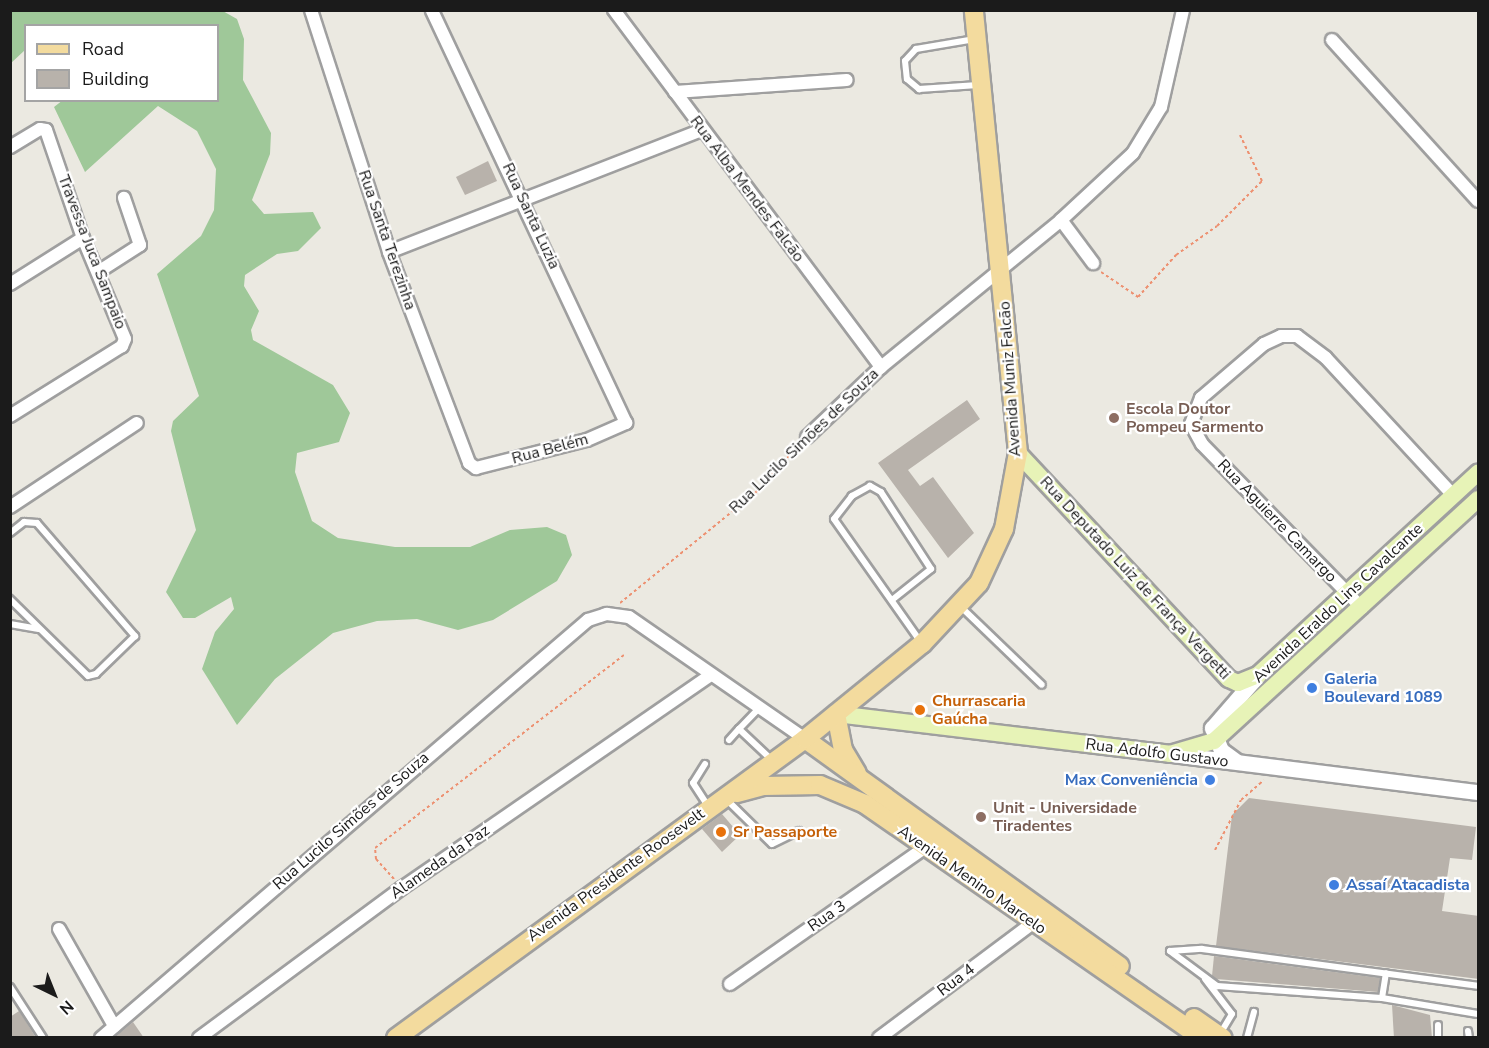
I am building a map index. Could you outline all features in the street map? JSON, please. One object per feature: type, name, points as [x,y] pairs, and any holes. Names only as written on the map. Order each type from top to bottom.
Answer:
[{"type":"main road","name":"Avenida Muniz Falcão","points":[[836,714],[922,644],[961,606],[979,583],[1004,529],[1018,453],[1002,268],[974,10]]},
{"type":"main road","name":"Rua Deputado Luiz de França Vergetti","points":[[1018,453],[1229,679],[1238,683],[1258,675]]},
{"type":"main road","name":"Avenida Eraldo Lins Cavalcante","points":[[1258,675],[1479,473]]},
{"type":"main road","points":[[1170,754],[1214,741],[1479,499]]},
{"type":"main road","points":[[836,714],[843,750],[868,786]]},
{"type":"main road","name":"Avenida Presidente Roosevelt","points":[[396,1038],[836,714]]},
{"type":"main road","name":"Rua Adolfo Gustavo","points":[[836,714],[1170,754]]},
{"type":"main road","name":"Avenida Menino Marcelo","points":[[805,739],[1215,1037]]},
{"type":"main road","name":"Avenida Menino Marcelo","points":[[716,802],[764,786],[820,785],[865,804],[924,848],[1033,923],[1215,1037]]},
{"type":"street","name":"Rua Santa Terezinha","points":[[311,10],[389,252],[471,467]]},
{"type":"street","name":"Rua Santa Luzia","points":[[432,10],[524,198],[626,423]]},
{"type":"street","name":"Rua Lucilo Simões de Souza","points":[[807,437],[881,367],[1061,220],[1150,132],[1170,77],[1183,10]]},
{"type":"street","name":"Rua Alba Mendes Falcão","points":[[615,11],[881,367]]},
{"type":"street","points":[[1332,40],[1479,201]]},
{"type":"street","points":[[675,92],[847,80]]},
{"type":"street","name":"Travessa Juca Sampaio","points":[[10,147],[44,129],[83,238],[125,342],[10,416]]},
{"type":"street","points":[[389,252],[702,130]]},
{"type":"street","points":[[98,272],[139,248],[124,198]]},
{"type":"street","points":[[1061,220],[1093,263]]},
{"type":"street","points":[[10,284],[83,238]]},
{"type":"street","name":"Rua Aguierre Camargo","points":[[1362,608],[1202,444],[1191,424],[1201,398],[1264,344],[1281,336],[1297,336],[1326,358],[1454,496]]},
{"type":"street","points":[[10,507],[137,423]]},
{"type":"street","name":"Rua Belém","points":[[471,467],[587,440],[626,423]]},
{"type":"street","points":[[607,614],[629,617],[805,739]]},
{"type":"street","name":"Rua Lucilo Simões de Souza","points":[[101,1038],[571,632],[607,614]]},
{"type":"street","name":"Alameda da Paz","points":[[199,1038],[402,888],[711,675]]},
{"type":"street","name":"Avenida Eraldo Lins Cavalcante","points":[[1214,741],[1215,720],[1258,675]]},
{"type":"street","points":[[1214,741],[1240,763]]},
{"type":"street","name":"Rua Adolfo Gustavo","points":[[1170,754],[1479,792]]},
{"type":"street","name":"Rua 3","points":[[730,984],[924,848]]},
{"type":"street","name":"Rua 4","points":[[879,1038],[1033,923]]},
{"type":"street","points":[[59,929],[114,1026]]},
{"type":"lane","points":[[977,39],[916,49],[905,61],[907,79],[919,89],[981,84]]},
{"type":"lane","points":[[892,600],[931,569],[881,492],[870,486],[844,503],[834,519],[922,644]]},
{"type":"lane","points":[[10,533],[24,522],[37,523],[135,636],[96,674],[88,676],[10,599]]},
{"type":"lane","points":[[961,606],[1042,686]]},
{"type":"lane","points":[[10,624],[40,629]]},
{"type":"lane","points":[[729,740],[759,708]]},
{"type":"lane","points":[[739,729],[773,762]]},
{"type":"lane","points":[[705,764],[693,783],[772,844],[799,831]]},
{"type":"lane","points":[[1479,986],[1202,949],[1170,951],[1217,986],[1382,998],[1479,1014]]},
{"type":"lane","points":[[1382,998],[1386,973]]},
{"type":"lane","points":[[1201,974],[1232,1014],[1215,1037]]},
{"type":"lane","points":[[10,987],[43,1038]]},
{"type":"lane","points":[[1247,1038],[1254,1012]]},
{"type":"lane","points":[[1438,1025],[1438,1038]]},
{"type":"path","points":[[1093,263],[1138,297],[1176,255],[1217,226],[1262,182],[1240,135]]},
{"type":"path","name":"Rua Lucilo Simões de Souza","points":[[607,614],[755,493],[807,437]]},
{"type":"path","points":[[402,888],[376,859],[375,848],[624,655]]},
{"type":"path","points":[[1215,850],[1241,800],[1275,768]]},
{"type":"green space","points":[[221,10],[237,19],[244,39],[243,80],[271,133],[270,154],[252,200],[264,214],[313,212],[321,228],[298,251],[277,254],[245,275],[244,286],[259,311],[251,330],[253,340],[333,385],[350,413],[339,442],[297,453],[295,472],[312,521],[338,538],[395,547],[470,547],[510,530],[547,527],[566,535],[572,555],[557,581],[493,620],[458,630],[417,619],[377,621],[333,633],[275,679],[237,725],[202,669],[215,632],[234,609],[231,597],[195,618],[183,618],[166,592],[196,530],[171,431],[173,421],[199,396],[157,274],[201,236],[214,210],[216,169],[197,131],[158,106],[85,172],[54,107],[60,102],[219,102],[219,24],[24,24],[24,51],[10,64],[11,11]]},
{"type":"green space","points":[[1478,476],[1478,493],[1359,598],[1355,591]]},
{"type":"building","points":[[488,161],[497,181],[465,195],[456,177]]},
{"type":"building","points":[[967,400],[980,419],[908,470],[920,486],[933,477],[974,533],[948,558],[878,463]]},
{"type":"building","name":"Assaí Atacadista","points":[[1249,798],[1476,827],[1472,860],[1450,858],[1442,911],[1479,916],[1479,979],[1216,946],[1232,815]]},
{"type":"building","name":"Sr Passaporte","points":[[722,814],[740,835],[722,852],[702,829]]},
{"type":"building","points":[[1214,956],[1380,978],[1378,992],[1216,979],[1212,976]]},
{"type":"building","points":[[1392,1005],[1430,1015],[1432,1038],[1394,1038]]},
{"type":"building","points":[[19,1011],[36,1038],[10,1038],[10,1017]]},
{"type":"building","points":[[133,1022],[144,1038],[114,1038]]},
{"type":"place","name":"Escola Doutor Pompeu Sarmento","points":[[1114,418]]},
{"type":"place","name":"Galeria Boulevard 1089","points":[[1312,688]]},
{"type":"place","name":"Churrascaria Gaúcha","points":[[920,710]]},
{"type":"place","name":"Max Conveniência","points":[[1210,780]]},
{"type":"place","name":"Unit - Universidade Tiradentes","points":[[981,817]]},
{"type":"place","name":"Sr Passaporte","points":[[721,832]]},
{"type":"place","name":"Assaí Atacadista","points":[[1334,885]]}]
